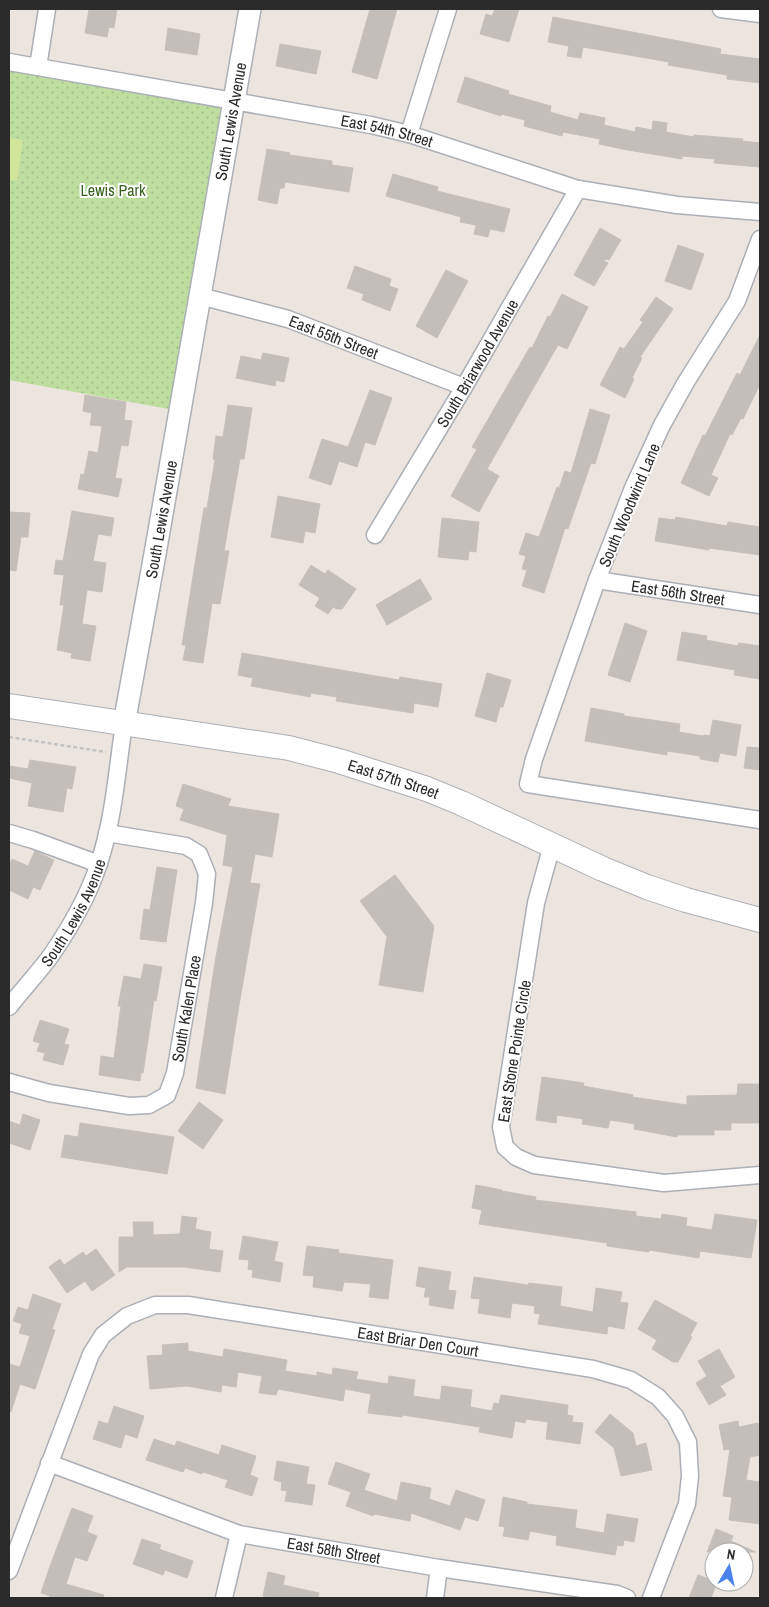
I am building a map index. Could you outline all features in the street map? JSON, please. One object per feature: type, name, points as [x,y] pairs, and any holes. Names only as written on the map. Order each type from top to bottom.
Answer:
[{"type":"main road","name":"East 57th Street","points":[[9,706],[288,748],[316,754],[427,789],[647,887],[686,900],[760,920]]},
{"type":"street","points":[[38,66],[47,9]]},
{"type":"street","name":"South Lewis Avenue","points":[[9,1007],[51,955],[71,923],[99,864],[107,833],[124,724],[250,9]]},
{"type":"street","points":[[409,134],[448,9]]},
{"type":"street","points":[[721,9],[760,14]]},
{"type":"street","name":"East 54th Street","points":[[9,62],[371,125],[409,134],[578,189],[677,205],[760,212]]},
{"type":"street","name":"South Briarwood Avenue","points":[[375,535],[464,387],[578,189]]},
{"type":"street","name":"South Woodwind Lane","points":[[760,239],[737,301],[686,382],[662,426],[633,488],[534,758],[528,784],[760,820]]},
{"type":"street","name":"East 55th Street","points":[[200,296],[288,319],[464,387]]},
{"type":"street","name":"East 56th Street","points":[[598,580],[760,605]]},
{"type":"street","points":[[9,833],[99,864]]},
{"type":"street","name":"South Kalen Place","points":[[9,1082],[49,1093],[129,1106],[149,1104],[168,1095],[175,1073],[204,903],[207,874],[199,854],[186,846],[107,833]]},
{"type":"street","name":"East Stone Pointe Circle","points":[[552,845],[536,903],[501,1127],[505,1147],[516,1156],[534,1165],[664,1183],[760,1175]]},
{"type":"street","name":"East Briar Den Court","points":[[49,1463],[91,1354],[103,1336],[127,1316],[155,1305],[188,1305],[593,1369],[632,1380],[658,1397],[675,1416],[688,1442],[690,1476],[687,1504],[651,1598]]},
{"type":"street","points":[[10,1563],[49,1463]]},
{"type":"street","name":"East 58th Street","points":[[49,1463],[239,1534],[439,1568],[617,1594],[627,1598]]},
{"type":"street","points":[[224,1598],[239,1534]]},
{"type":"street","points":[[435,1598],[439,1568]]},
{"type":"path","points":[[9,737],[119,754]]},
{"type":"green space","name":"Lewis Park","points":[[9,62],[234,102],[180,411],[9,380]]},
{"type":"green space","points":[[9,138],[23,140],[17,181],[9,180]]},
{"type":"building","points":[[89,9],[117,9],[114,28],[109,27],[107,37],[85,33]]},
{"type":"building","points":[[370,9],[397,9],[377,79],[352,72]]},
{"type":"building","points":[[495,9],[519,9],[509,42],[480,34],[486,14],[492,16]]},
{"type":"building","points":[[553,17],[721,49],[720,54],[760,59],[760,83],[727,79],[727,75],[668,65],[669,62],[583,47],[581,58],[567,56],[569,46],[548,42]]},
{"type":"building","points":[[168,28],[200,34],[197,55],[165,50]]},
{"type":"building","points":[[280,44],[321,51],[316,74],[276,66]]},
{"type":"building","points":[[465,77],[509,91],[508,94],[551,106],[550,112],[578,120],[580,113],[605,118],[604,125],[635,132],[636,127],[652,130],[653,121],[667,123],[666,132],[694,137],[694,135],[743,139],[742,141],[760,143],[760,167],[714,163],[715,159],[682,156],[682,159],[622,149],[599,144],[600,139],[563,132],[562,136],[524,126],[525,120],[501,114],[501,116],[457,102]]},
{"type":"building","points":[[267,149],[290,153],[289,155],[332,161],[332,165],[353,168],[349,192],[285,182],[284,188],[280,188],[277,204],[258,200]]},
{"type":"building","points":[[393,174],[438,187],[437,191],[510,209],[504,232],[490,229],[488,237],[474,234],[476,225],[460,222],[461,217],[386,196]]},
{"type":"building","points":[[600,228],[621,240],[609,260],[605,259],[604,261],[608,263],[594,286],[574,275]]},
{"type":"building","points":[[678,245],[704,254],[691,290],[665,281]]},
{"type":"building","points":[[355,266],[391,279],[389,286],[398,289],[390,311],[362,300],[364,294],[347,288]]},
{"type":"building","points":[[446,270],[468,281],[437,338],[416,326]]},
{"type":"building","points":[[562,294],[588,307],[567,349],[558,345],[487,469],[499,476],[479,512],[451,496],[477,449],[472,447],[530,347],[532,348],[548,316],[550,317]]},
{"type":"building","points":[[656,297],[673,309],[640,357],[642,358],[625,398],[600,385],[620,347],[624,349],[643,322],[640,320]]},
{"type":"building","points":[[760,335],[760,384],[743,419],[741,418],[732,435],[730,434],[711,475],[718,478],[709,496],[681,483],[703,435],[705,436],[737,373],[740,375]]},
{"type":"building","points":[[263,353],[289,358],[284,382],[276,380],[275,386],[236,378],[241,356],[261,360]]},
{"type":"building","points":[[370,390],[392,398],[375,445],[365,442],[357,467],[339,461],[331,485],[309,478],[322,439],[348,447]]},
{"type":"building","points":[[85,395],[126,402],[124,420],[132,421],[128,446],[121,445],[115,478],[122,479],[118,497],[78,489],[81,474],[84,475],[89,451],[98,453],[102,426],[90,425],[92,413],[83,411]]},
{"type":"building","points":[[228,405],[252,408],[244,459],[240,459],[224,551],[229,551],[220,604],[212,603],[203,663],[183,660],[186,645],[182,645],[204,508],[207,508],[215,460],[213,459],[216,436],[223,437]]},
{"type":"building","points":[[590,409],[610,415],[595,464],[591,463],[568,529],[565,528],[544,593],[522,586],[527,570],[522,569],[526,556],[519,554],[526,533],[539,537],[557,487],[559,488],[565,471],[571,473]]},
{"type":"building","points":[[278,496],[320,504],[315,533],[305,531],[303,543],[271,537]]},
{"type":"building","points":[[72,511],[114,518],[111,536],[98,534],[93,561],[106,563],[102,592],[87,590],[82,624],[96,626],[90,661],[71,658],[72,653],[57,650],[64,605],[60,605],[64,575],[54,574],[56,560],[63,561]]},
{"type":"building","points":[[9,512],[30,513],[28,537],[21,537],[16,571],[9,570]]},
{"type":"building","points":[[676,517],[727,526],[728,522],[760,527],[760,555],[709,548],[709,550],[655,541],[659,518],[675,520]]},
{"type":"building","points":[[442,518],[479,522],[476,552],[469,551],[468,560],[438,557]]},
{"type":"building","points":[[311,565],[325,574],[328,570],[356,589],[342,609],[333,607],[328,614],[315,606],[320,598],[299,585]]},
{"type":"building","points":[[420,579],[432,599],[387,625],[376,605]]},
{"type":"building","points":[[625,623],[647,631],[630,682],[608,675]]},
{"type":"building","points":[[682,632],[707,636],[706,640],[738,646],[739,643],[760,646],[760,679],[734,675],[735,670],[677,660]]},
{"type":"building","points":[[242,653],[399,680],[400,677],[442,684],[438,707],[414,703],[413,713],[336,701],[337,697],[311,693],[310,697],[251,686],[253,678],[238,675]]},
{"type":"building","points":[[487,673],[511,680],[503,707],[500,707],[496,722],[475,716]]},
{"type":"building","points":[[591,708],[624,714],[624,716],[680,724],[679,732],[703,736],[710,736],[713,720],[741,725],[736,756],[720,753],[718,762],[700,759],[700,756],[667,751],[667,755],[585,741]]},
{"type":"building","points":[[747,747],[760,748],[760,770],[744,768]]},
{"type":"building","points":[[30,760],[76,767],[72,789],[67,788],[63,812],[28,806],[32,783],[9,778],[9,766],[28,769]]},
{"type":"building","points":[[183,784],[231,799],[228,806],[279,814],[272,857],[255,854],[250,883],[260,884],[225,1094],[196,1088],[215,962],[233,867],[223,865],[227,835],[180,820],[184,809],[176,806]]},
{"type":"building","points":[[35,851],[54,860],[40,890],[33,887],[28,899],[9,890],[9,866],[12,859],[28,866]]},
{"type":"building","points":[[157,867],[177,870],[166,942],[140,939],[144,909],[150,910]]},
{"type":"building","points":[[395,875],[434,926],[423,992],[379,985],[387,937],[360,901]]},
{"type":"building","points":[[144,964],[162,967],[156,1001],[154,1000],[143,1073],[141,1073],[140,1081],[99,1075],[101,1056],[114,1058],[121,1006],[118,1006],[124,976],[141,979]]},
{"type":"building","points":[[40,1020],[69,1029],[64,1044],[69,1045],[63,1065],[43,1060],[45,1053],[37,1051],[40,1043],[33,1041]]},
{"type":"building","points":[[542,1077],[584,1083],[583,1086],[633,1095],[632,1097],[687,1105],[687,1096],[737,1095],[738,1084],[760,1084],[760,1123],[731,1123],[731,1130],[714,1130],[714,1135],[677,1135],[677,1137],[634,1129],[635,1124],[610,1120],[608,1128],[582,1124],[583,1119],[557,1115],[556,1123],[536,1120]]},
{"type":"building","points":[[199,1102],[223,1120],[203,1149],[178,1131]]},
{"type":"building","points":[[23,1114],[40,1120],[30,1150],[9,1143],[9,1121],[20,1125]]},
{"type":"building","points":[[80,1123],[174,1137],[167,1174],[61,1157],[65,1135],[78,1137]]},
{"type":"building","points":[[476,1185],[536,1197],[535,1200],[636,1212],[636,1216],[661,1219],[662,1214],[687,1218],[686,1226],[712,1230],[715,1214],[757,1220],[751,1258],[700,1251],[699,1258],[649,1250],[649,1252],[607,1246],[607,1243],[479,1224],[482,1210],[472,1208]]},
{"type":"building","points":[[182,1216],[197,1218],[195,1229],[211,1232],[209,1249],[223,1251],[220,1272],[184,1267],[127,1267],[119,1272],[119,1237],[134,1237],[133,1222],[153,1222],[153,1235],[180,1234]]},
{"type":"building","points":[[243,1236],[278,1242],[274,1261],[283,1263],[280,1282],[252,1277],[253,1270],[248,1269],[249,1260],[239,1259]]},
{"type":"building","points":[[307,1246],[339,1250],[338,1253],[393,1260],[388,1299],[369,1297],[371,1284],[344,1282],[342,1291],[313,1287],[314,1276],[303,1275]]},
{"type":"building","points":[[96,1249],[115,1275],[92,1291],[85,1281],[67,1293],[49,1267],[60,1259],[64,1265],[83,1252],[86,1256]]},
{"type":"building","points":[[419,1267],[451,1272],[448,1290],[456,1291],[453,1309],[429,1305],[430,1297],[424,1297],[426,1288],[416,1286]]},
{"type":"building","points":[[474,1277],[528,1285],[529,1283],[562,1287],[560,1306],[593,1312],[596,1288],[622,1292],[620,1302],[628,1303],[624,1329],[608,1326],[607,1334],[538,1324],[540,1314],[534,1313],[535,1306],[512,1303],[510,1318],[478,1313],[480,1299],[471,1298]]},
{"type":"building","points":[[33,1294],[61,1304],[52,1329],[55,1330],[35,1389],[20,1384],[11,1412],[9,1412],[9,1364],[20,1367],[30,1336],[19,1333],[22,1324],[13,1321],[18,1307],[28,1310]]},
{"type":"building","points":[[655,1300],[697,1323],[690,1336],[692,1337],[678,1362],[673,1362],[652,1349],[657,1340],[638,1329]]},
{"type":"building","points":[[188,1343],[188,1351],[223,1357],[224,1349],[287,1360],[285,1371],[317,1376],[317,1372],[332,1375],[333,1368],[358,1372],[356,1379],[388,1384],[389,1376],[415,1380],[413,1396],[440,1400],[442,1386],[472,1390],[470,1407],[492,1411],[494,1403],[499,1404],[501,1395],[568,1405],[567,1415],[573,1416],[572,1422],[583,1423],[580,1444],[546,1439],[548,1422],[526,1419],[525,1423],[515,1421],[512,1438],[479,1432],[480,1427],[403,1415],[402,1417],[368,1413],[371,1394],[345,1389],[343,1401],[278,1389],[276,1395],[259,1393],[262,1376],[238,1372],[236,1387],[222,1385],[221,1392],[187,1386],[150,1389],[147,1356],[163,1355],[162,1345]]},
{"type":"building","points":[[719,1349],[735,1377],[720,1386],[726,1395],[709,1405],[696,1383],[707,1376],[698,1361]]},
{"type":"building","points":[[114,1406],[144,1416],[137,1438],[125,1434],[121,1448],[93,1439],[99,1421],[108,1424]]},
{"type":"building","points":[[610,1414],[633,1433],[636,1446],[646,1443],[652,1470],[621,1476],[614,1448],[595,1432]]},
{"type":"building","points":[[738,1421],[739,1427],[758,1423],[760,1432],[760,1455],[750,1457],[746,1480],[760,1482],[760,1524],[729,1520],[732,1497],[723,1496],[730,1449],[724,1450],[719,1425]]},
{"type":"building","points":[[154,1439],[175,1446],[177,1441],[219,1455],[222,1445],[256,1456],[250,1475],[258,1478],[252,1496],[225,1487],[228,1480],[185,1468],[183,1472],[146,1460]]},
{"type":"building","points":[[277,1461],[309,1467],[306,1484],[315,1485],[312,1505],[285,1501],[287,1491],[281,1490],[282,1482],[274,1480]]},
{"type":"building","points":[[336,1462],[370,1474],[364,1490],[397,1501],[401,1482],[431,1488],[429,1499],[450,1506],[456,1490],[485,1500],[478,1521],[465,1517],[460,1530],[411,1513],[410,1521],[374,1514],[373,1516],[346,1506],[351,1492],[328,1484]]},
{"type":"building","points":[[503,1497],[527,1502],[527,1504],[577,1510],[575,1528],[604,1533],[607,1514],[638,1519],[634,1542],[624,1540],[623,1546],[617,1545],[615,1555],[556,1545],[557,1536],[530,1531],[528,1540],[503,1536],[505,1527],[499,1526]]},
{"type":"building","points":[[72,1508],[93,1516],[87,1532],[97,1536],[87,1561],[75,1557],[66,1584],[104,1595],[103,1598],[49,1598],[50,1596],[41,1593]]},
{"type":"building","points":[[716,1529],[733,1536],[731,1541],[733,1542],[711,1542]]},
{"type":"building","points":[[142,1539],[161,1545],[159,1549],[193,1561],[187,1578],[165,1570],[163,1575],[133,1564]]},
{"type":"building","points":[[268,1572],[285,1576],[283,1585],[319,1593],[318,1598],[267,1598],[263,1596]]},
{"type":"building","points":[[698,1575],[704,1577],[704,1592],[713,1592],[711,1598],[689,1598]]}]
